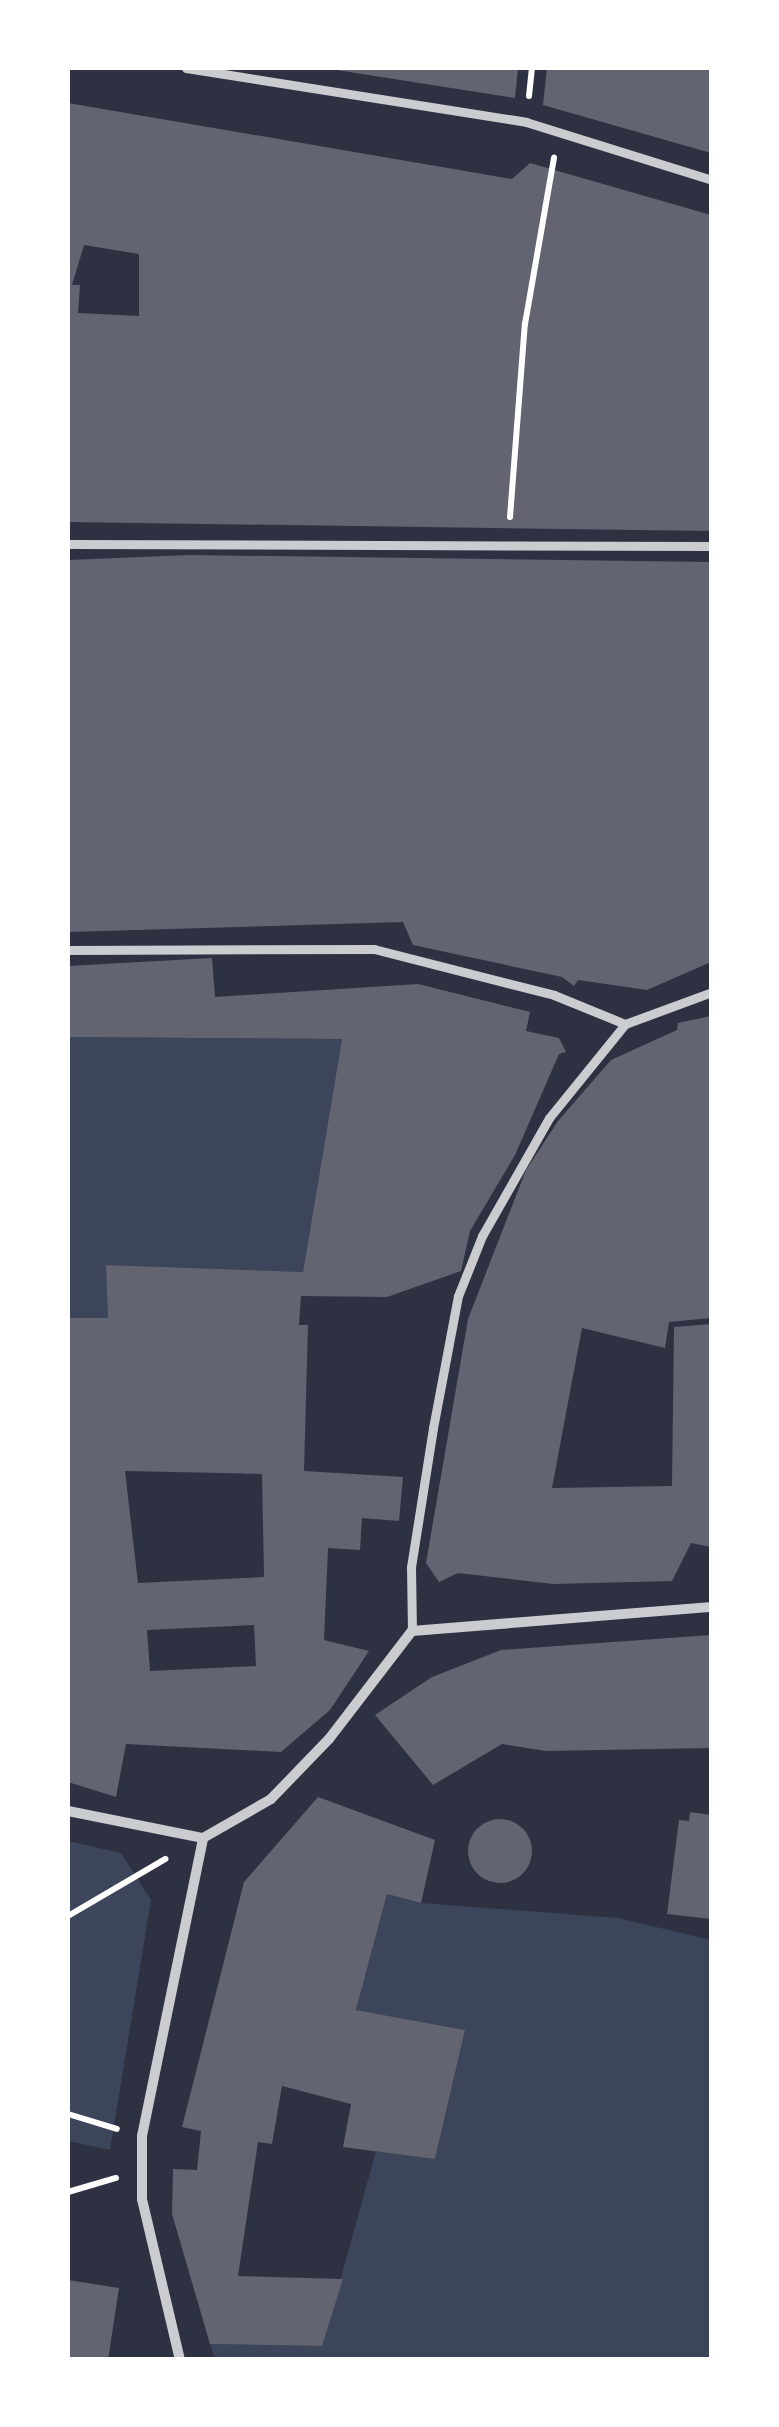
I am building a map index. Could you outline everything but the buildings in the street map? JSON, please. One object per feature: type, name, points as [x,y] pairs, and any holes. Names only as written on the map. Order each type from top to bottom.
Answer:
[{"type":"street","points":[[186,68],[558,132],[712,180]]},
{"type":"street","points":[[68,544],[712,546]]},
{"type":"street","points":[[68,950],[374,949],[554,994],[625,1024]]},
{"type":"street","points":[[68,1811],[202,1838],[271,1799],[367,1693],[412,1631],[412,1567],[458,1296],[512,1175],[625,1024],[712,992]]},
{"type":"street","points":[[412,1631],[712,1607]]},
{"type":"street","points":[[180,2360],[142,2179],[142,2136],[202,1838]]},
{"type":"path","points":[[512,493],[525,324],[558,132]]},
{"type":"path","points":[[68,1916],[202,1838]]},
{"type":"path","points":[[68,2114],[142,2136]]},
{"type":"path","points":[[68,2192],[114,2178],[142,2179]]},
{"type":"shaded area","points":[[68,1037],[342,1039],[303,1272],[107,1265],[108,1318],[68,1318]]},
{"type":"shaded area","points":[[68,1841],[121,1853],[151,1900],[110,2150],[68,2141]]},
{"type":"shaded area","points":[[387,1894],[421,1903],[618,1918],[711,1940],[711,2359],[215,2360],[210,2344],[322,2346],[376,2151],[435,2159],[465,2030],[356,2010]]}]
